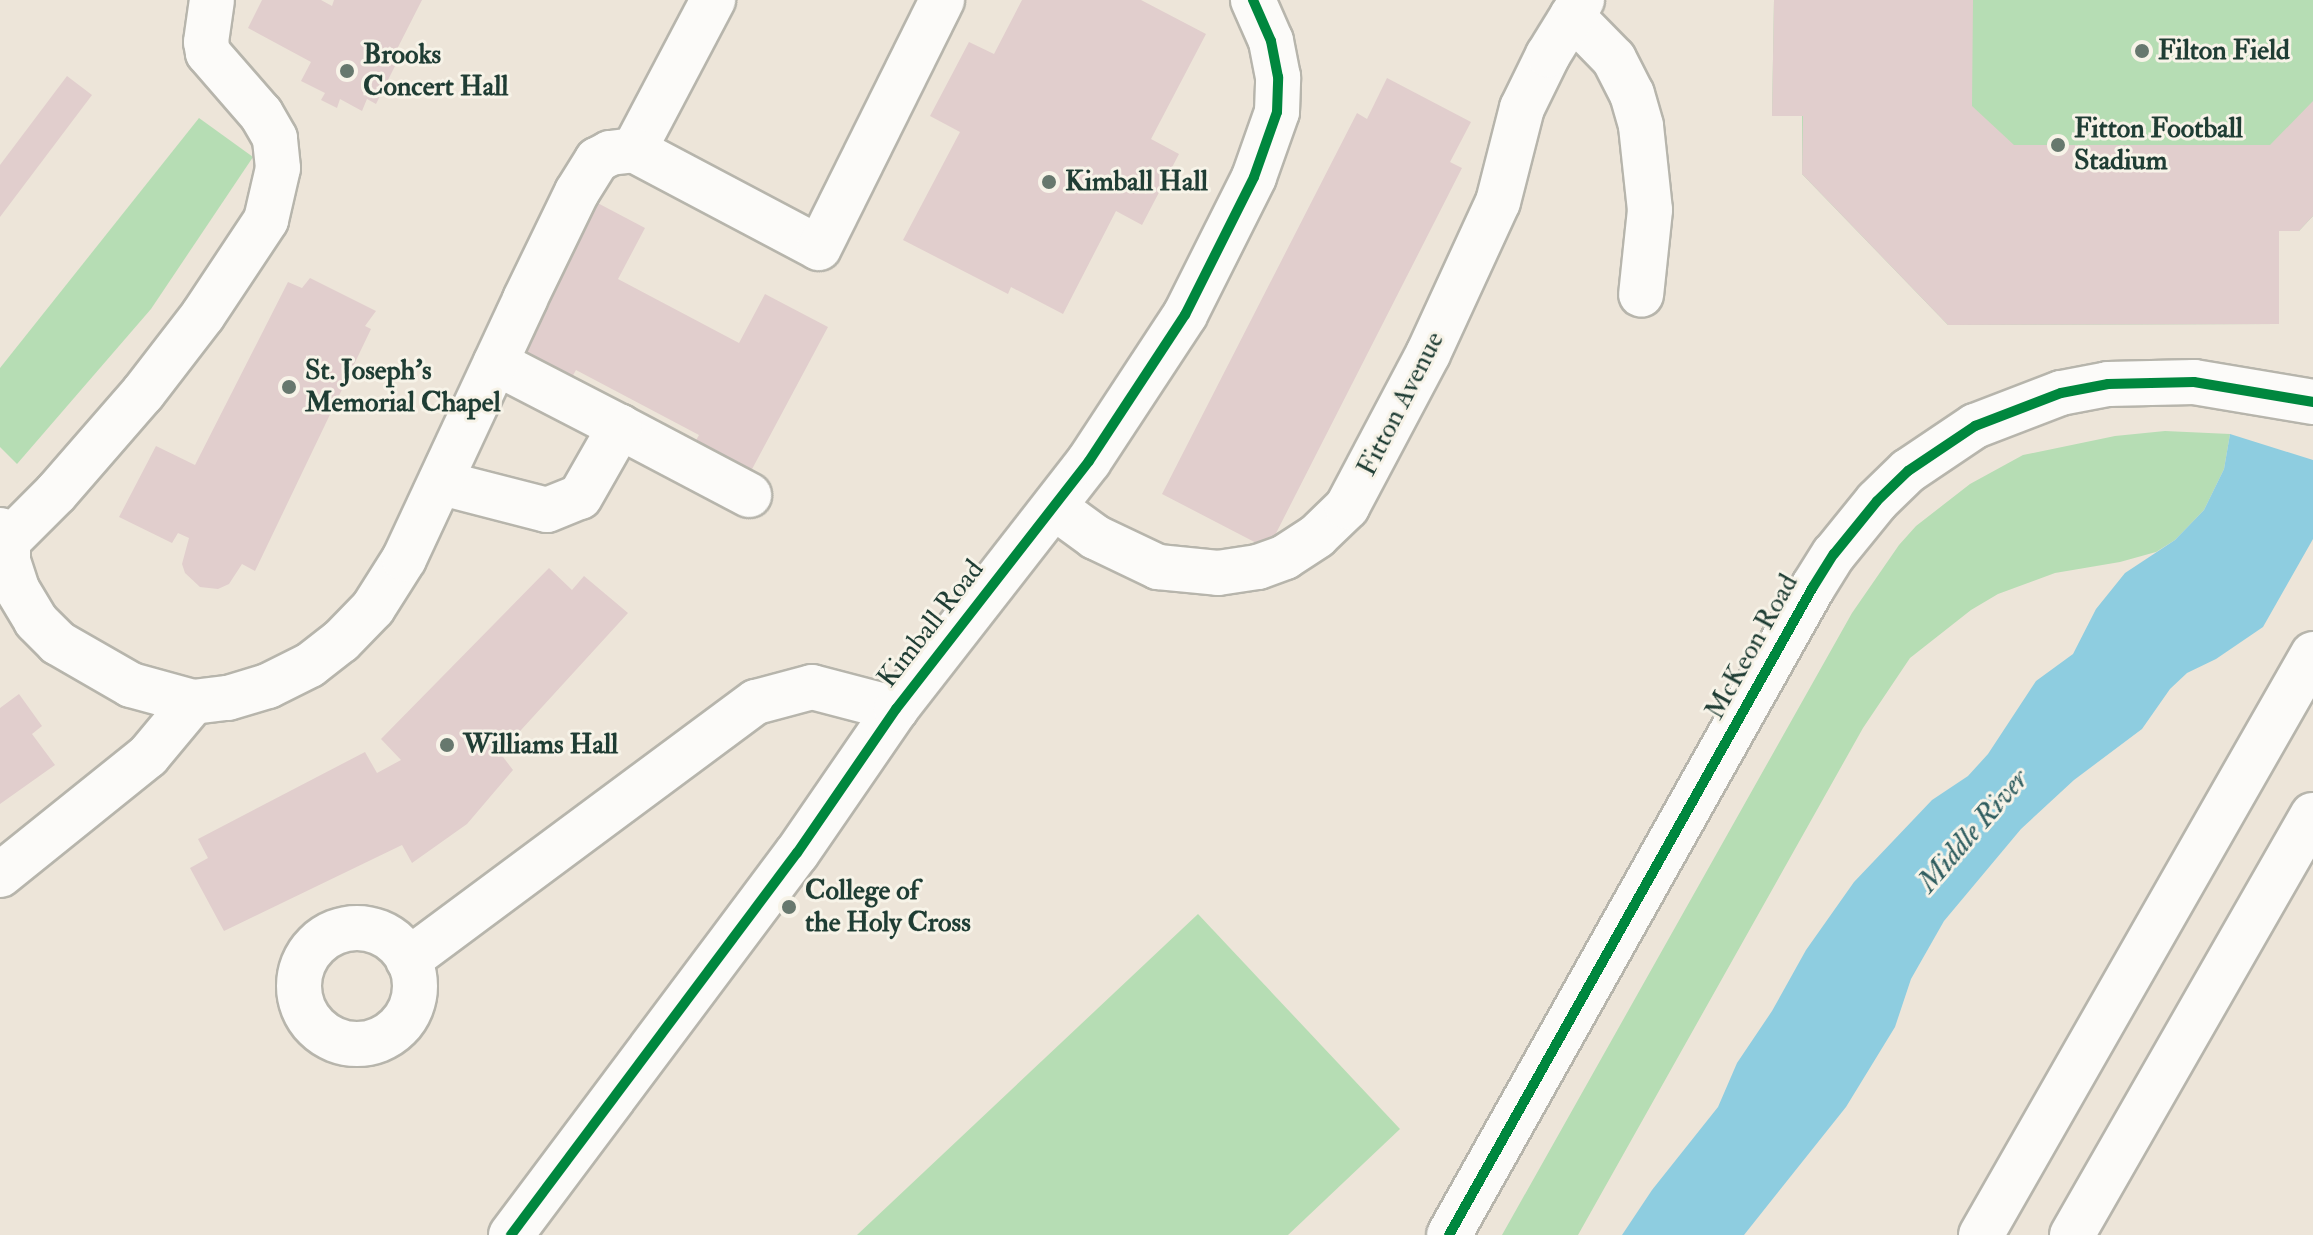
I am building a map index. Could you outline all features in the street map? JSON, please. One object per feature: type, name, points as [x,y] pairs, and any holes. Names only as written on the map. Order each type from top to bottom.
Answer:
[{"type":"main road","points":[[212,0],[206,42],[208,53],[228,81],[261,114],[275,138],[278,168],[266,220],[203,315],[143,393],[56,493],[4,536],[17,589],[15,624],[58,643],[131,685],[193,702],[228,698],[268,686],[310,665],[336,646],[373,608],[404,559],[577,192],[597,160],[610,153],[634,150],[819,248],[942,0]]},
{"type":"main road","points":[[634,150],[713,0]]},
{"type":"main road","name":"Kimball Road","points":[[511,1235],[797,853],[896,709],[1054,507],[1185,315],[1265,150],[1277,112],[1278,77],[1271,41],[1253,0]]},
{"type":"main road","points":[[1577,8],[1614,59],[1632,94],[1641,126],[1650,210],[1641,295]]},
{"type":"main road","name":"Fitton Avenue","points":[[1054,507],[1095,537],[1158,567],[1218,573],[1258,567],[1285,557],[1317,536],[1347,507],[1428,354],[1498,202],[1522,108],[1577,8]]},
{"type":"main road","points":[[496,363],[749,495]]},
{"type":"main road","name":"McKeon Road","points":[[1449,1235],[1813,587],[1834,554],[1877,501],[1908,471],[1975,426],[2061,393],[2108,384],[2194,382],[2313,402]]},
{"type":"main road","points":[[442,483],[547,510],[580,497],[620,427]]},
{"type":"main road","points":[[1981,1235],[2313,654]]},
{"type":"main road","points":[[408,960],[756,702],[812,687],[896,709]]},
{"type":"main road","points":[[0,875],[148,756],[193,702]]},
{"type":"main road","points":[[2072,1235],[2313,815]]},
{"type":"green space","name":"Fitton Football Stadium","points":[[1774,0],[2313,0],[2313,216],[2299,231],[2279,231],[2279,324],[1948,325],[1802,174],[1802,116],[1772,116]]},
{"type":"green space","points":[[199,118],[253,157],[151,309],[17,464],[0,447],[0,368]]},
{"type":"green space","points":[[2165,431],[2230,434],[2224,469],[2204,510],[2175,540],[2156,552],[2120,562],[2055,573],[1998,594],[1971,610],[1910,658],[1863,728],[1578,1235],[1502,1235],[1852,613],[1899,545],[1916,526],[1970,484],[2023,455],[2115,436]]},
{"type":"green space","points":[[1198,914],[1400,1129],[1288,1235],[857,1235]]},
{"type":"water","name":"Middle River","points":[[2230,434],[2313,460],[2313,539],[2263,627],[2216,659],[2187,673],[2170,689],[2142,729],[2074,780],[2021,829],[1944,921],[1911,979],[1895,1027],[1846,1107],[1744,1235],[1622,1235],[1652,1190],[1718,1107],[1737,1063],[1772,1011],[1806,950],[1854,882],[1932,800],[1968,776],[1988,754],[2036,681],[2073,654],[2096,609],[2125,573],[2175,540],[2204,510],[2224,469]]},
{"type":"building","points":[[262,0],[321,0],[332,6],[334,0],[422,0],[393,57],[398,60],[376,104],[367,99],[362,111],[340,99],[337,108],[321,100],[325,93],[301,81],[311,62],[248,28]]},
{"type":"building","name":"Kimball Hall","points":[[1022,0],[1141,0],[1206,34],[1151,139],[1179,154],[1142,225],[1116,211],[1063,314],[1011,287],[1008,294],[903,240],[960,132],[930,116],[969,42],[994,54]]},
{"type":"building","name":"Fitton Football Stadium","points":[[1774,0],[1973,0],[1972,106],[2014,145],[2270,145],[2313,101],[2313,216],[2299,231],[2279,231],[2279,324],[1948,325],[1802,174],[1803,116],[1772,116]]},
{"type":"building","points":[[67,76],[92,95],[0,217],[0,165]]},
{"type":"building","points":[[1387,78],[1471,122],[1450,162],[1462,168],[1268,549],[1162,494],[1357,113],[1367,119]]},
{"type":"building","points":[[590,199],[645,228],[618,279],[739,343],[765,294],[828,327],[743,486],[687,457],[699,435],[576,370],[566,388],[507,356]]},
{"type":"building","name":"St. Joseph's Memorial Chapel","points":[[310,278],[376,311],[365,326],[371,329],[255,571],[242,564],[229,584],[218,589],[200,587],[185,573],[182,564],[189,538],[178,533],[172,543],[119,517],[156,446],[195,465],[288,282],[302,288]]},
{"type":"building","name":"Williams Hall","points":[[549,568],[572,590],[584,576],[628,613],[500,753],[513,770],[467,824],[412,863],[402,845],[224,931],[190,868],[208,858],[198,839],[365,752],[377,773],[401,760],[381,739]]},
{"type":"building","points":[[19,694],[42,726],[32,734],[55,765],[0,804],[0,708]]},
{"type":"cycle path","points":[[511,1235],[797,853],[896,709],[1089,461],[1185,315],[1254,177],[1277,112],[1278,77],[1271,41],[1253,0]]},
{"type":"cycle path","points":[[1449,1235],[1813,587],[1834,554],[1877,501],[1908,471],[1975,426],[2061,393],[2108,384],[2194,382],[2313,402]]},
{"type":"place","name":"Filton Field","points":[[2142,51]]},
{"type":"place","name":"Brooks Concert Hall","points":[[347,71]]},
{"type":"place","name":"Fitton Football Stadium","points":[[2058,145]]},
{"type":"place","name":"Kimball Hall","points":[[1049,182]]},
{"type":"place","name":"St. Joseph's Memorial Chapel","points":[[289,387]]},
{"type":"place","name":"Williams Hall","points":[[447,745]]},
{"type":"place","name":"College of the Holy Cross","points":[[789,907]]}]
